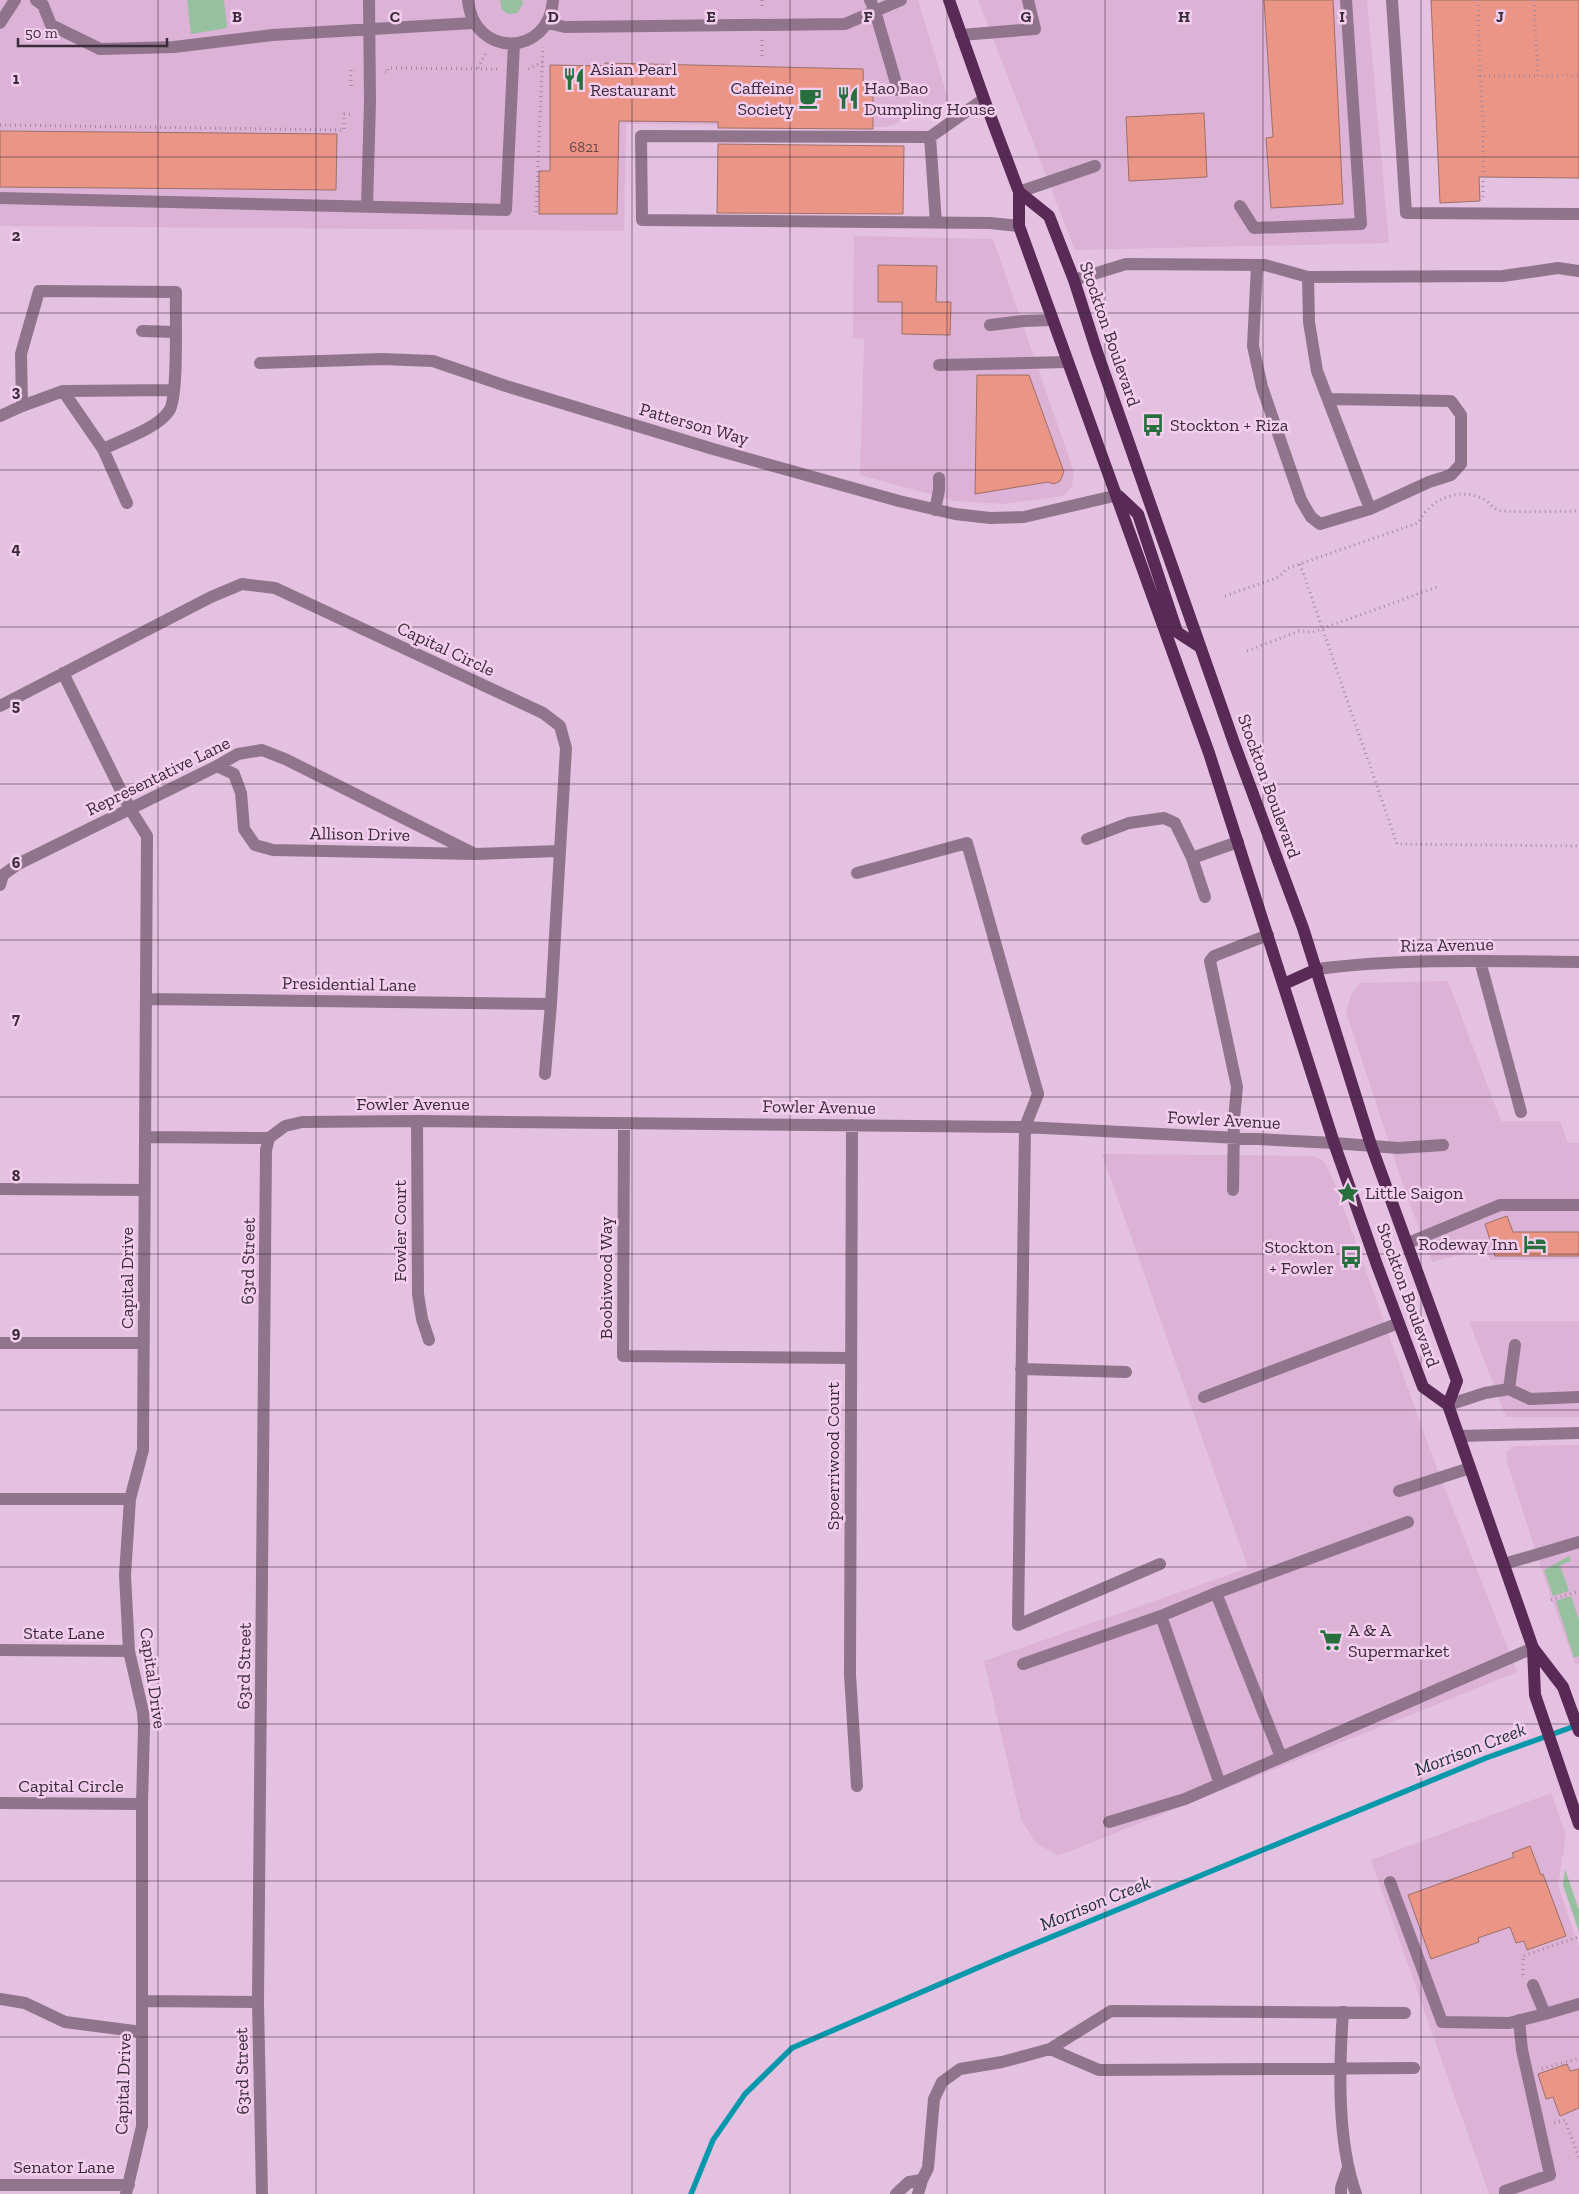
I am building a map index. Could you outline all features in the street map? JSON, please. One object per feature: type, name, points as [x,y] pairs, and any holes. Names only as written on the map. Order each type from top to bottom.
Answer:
[{"type":"main road","name":"Stockton Boulevard","points":[[949,0],[1019,192],[1019,226],[1067,362],[1118,495],[1209,754],[1334,1142],[1423,1387],[1448,1405],[1457,1381],[1372,1145],[1317,969],[1200,647],[1094,344],[1074,280],[1049,216],[1019,192]]},
{"type":"main road","points":[[1118,495],[1138,514],[1176,632],[1200,647]]},
{"type":"main road","points":[[1284,984],[1317,969]]},
{"type":"main road","points":[[1448,1405],[1533,1648],[1535,1695],[1579,1824]]},
{"type":"main road","points":[[1533,1648],[1563,1687],[1579,1731]]},
{"type":"street","points":[[0,23],[15,0]]},
{"type":"street","points":[[368,207],[369,0]]},
{"type":"street","points":[[468,0],[469,12],[473,23],[492,40],[502,44],[527,41],[536,36],[548,23],[553,0]]},
{"type":"street","points":[[548,23],[565,28],[845,24],[873,5],[901,0]]},
{"type":"street","points":[[961,35],[1035,29],[1028,0]]},
{"type":"street","points":[[1240,206],[1254,228],[1361,224],[1346,0]]},
{"type":"street","points":[[1392,0],[1406,213],[1579,214]]},
{"type":"street","points":[[43,2],[51,25],[100,49],[174,47],[273,35],[473,23]]},
{"type":"street","points":[[873,5],[898,90]]},
{"type":"street","points":[[0,198],[506,210],[514,44]]},
{"type":"street","points":[[984,99],[930,137],[641,136],[642,220],[936,223],[1019,226]]},
{"type":"street","points":[[930,137],[936,223]]},
{"type":"street","points":[[1019,192],[1095,166]]},
{"type":"street","points":[[1074,280],[1126,264],[1265,265],[1308,278],[1503,276],[1558,268],[1579,271]]},
{"type":"street","points":[[1257,265],[1254,346],[1262,387],[1301,500],[1311,517],[1320,524],[1370,509],[1429,482],[1451,475],[1461,464],[1461,415],[1451,401],[1328,399]]},
{"type":"street","points":[[1308,278],[1309,322],[1317,371],[1370,509]]},
{"type":"street","points":[[22,406],[21,354],[38,291],[176,292],[174,390],[170,410],[159,422],[103,449]]},
{"type":"street","points":[[990,325],[1052,320]]},
{"type":"street","points":[[142,331],[175,332]]},
{"type":"street","name":"Patterson Way","points":[[260,363],[382,359],[433,361],[506,386],[713,448],[935,510],[990,518],[1024,516],[1118,495]]},
{"type":"street","points":[[939,365],[1067,362]]},
{"type":"street","points":[[0,416],[63,391],[174,390]]},
{"type":"street","points":[[63,391],[103,449],[127,503]]},
{"type":"street","points":[[935,510],[939,478]]},
{"type":"street","name":"Capital Circle","points":[[0,706],[211,597],[242,584],[275,588],[543,713],[560,726],[566,748],[552,1004],[545,1074]]},
{"type":"street","name":"Capital Drive","points":[[63,673],[130,809],[147,836],[144,1137],[144,1450],[130,1499],[125,1575],[129,1651],[143,1712],[142,2126],[128,2189]]},
{"type":"street","name":"Representative Lane","points":[[0,885],[4,875],[18,864],[238,754],[262,750],[285,759],[476,854]]},
{"type":"street","name":"Allison Drive","points":[[217,766],[234,774],[241,793],[244,830],[255,845],[273,850],[476,854],[559,852]]},
{"type":"street","points":[[1087,839],[1130,823],[1164,818],[1175,823],[1192,858],[1204,897]]},
{"type":"street","points":[[1192,858],[1238,842]]},
{"type":"street","points":[[857,874],[967,843],[1038,1094],[1025,1127],[1018,1625],[1160,1564]]},
{"type":"street","points":[[1233,1190],[1233,1139],[1237,1087],[1210,961],[1214,956],[1268,935]]},
{"type":"street","points":[[1480,961],[1520,1112]]},
{"type":"street","name":"Riza Avenue","points":[[1317,969],[1346,966],[1480,961],[1579,962]]},
{"type":"street","name":"Presidential Lane","points":[[146,999],[552,1004]]},
{"type":"street","name":"Fowler Court","points":[[417,1121],[418,1294],[422,1319],[429,1340]]},
{"type":"street","name":"Fowler Avenue","points":[[270,1138],[285,1126],[302,1122],[624,1122],[1025,1127],[1233,1139],[1334,1142],[1398,1148],[1443,1145]]},
{"type":"street","name":"Boobiwood Way","points":[[624,1122],[623,1356],[851,1358]]},
{"type":"street","name":"Spoerriwood Court","points":[[852,1125],[850,1675],[857,1786]]},
{"type":"street","points":[[144,1137],[270,1138]]},
{"type":"street","name":"63rd Street","points":[[262,2194],[258,2002],[266,1150],[270,1138]]},
{"type":"street","points":[[0,1189],[144,1190]]},
{"type":"street","points":[[1408,1243],[1500,1205],[1579,1205]]},
{"type":"street","points":[[1204,1397],[1399,1323]]},
{"type":"street","points":[[0,1342],[144,1343]]},
{"type":"street","points":[[1509,1388],[1515,1345]]},
{"type":"street","points":[[1021,1369],[1126,1372]]},
{"type":"street","points":[[1448,1405],[1485,1393],[1509,1388],[1530,1400],[1579,1398]]},
{"type":"street","points":[[1460,1436],[1579,1433]]},
{"type":"street","points":[[1398,1491],[1470,1468]]},
{"type":"street","points":[[0,1499],[130,1499]]},
{"type":"street","points":[[1023,1664],[1162,1616],[1216,1593],[1408,1522]]},
{"type":"street","points":[[1504,1564],[1579,1542]]},
{"type":"street","points":[[1216,1593],[1281,1757]]},
{"type":"street","points":[[1162,1616],[1220,1784]]},
{"type":"street","points":[[1109,1822],[1185,1799],[1533,1648]]},
{"type":"street","name":"State Lane","points":[[0,1650],[129,1651]]},
{"type":"street","name":"Capital Circle","points":[[0,1803],[142,1804]]},
{"type":"street","points":[[1390,1882],[1442,2022],[1509,2023],[1579,2004]]},
{"type":"street","points":[[1533,1985],[1545,2014]]},
{"type":"street","points":[[0,1998],[25,2003],[65,2022],[142,2032]]},
{"type":"street","points":[[142,2001],[258,2002]]},
{"type":"street","points":[[918,2194],[928,2168],[934,2099],[942,2082],[960,2069],[1002,2062],[1050,2049],[1111,2011],[1405,2013]]},
{"type":"street","points":[[1343,2012],[1339,2068],[1347,2170],[1356,2194]]},
{"type":"street","points":[[1505,2194],[1504,2192],[1550,2175],[1522,2050],[1519,2020]]},
{"type":"street","points":[[1050,2049],[1099,2070],[1414,2068]]},
{"type":"street","points":[[1341,2194],[1347,2170]]},
{"type":"street","points":[[896,2194],[909,2182],[922,2180]]},
{"type":"street","name":"Senator Lane","points":[[0,2185],[128,2189]]},
{"type":"path","points":[[762,0],[762,10]]},
{"type":"path","points":[[1478,0],[1483,121],[1483,213]]},
{"type":"path","points":[[1534,0],[1538,76]]},
{"type":"path","points":[[762,37],[762,60]]},
{"type":"path","points":[[536,212],[543,45]]},
{"type":"path","points":[[478,68],[487,50]]},
{"type":"path","points":[[528,69],[543,61]]},
{"type":"path","points":[[384,72],[388,72],[388,68],[503,68]]},
{"type":"path","points":[[1480,76],[1579,76]]},
{"type":"path","points":[[0,125],[344,130],[344,114],[351,114]]},
{"type":"path","points":[[1225,596],[1280,577],[1288,568],[1418,523],[1422,514],[1433,503],[1452,495],[1466,494],[1479,497],[1498,510],[1579,511]]},
{"type":"path","points":[[1300,564],[1397,844],[1579,846]]},
{"type":"path","points":[[1247,651],[1299,631],[1313,632],[1440,586]]},
{"type":"path","points":[[1551,1600],[1579,1591]]},
{"type":"path","points":[[1536,2072],[1579,2058]]},
{"type":"path","points":[[1551,2115],[1554,2123],[1564,2120],[1579,2158]]},
{"type":"shaded area","points":[[0,0],[918,0],[949,102],[886,127],[626,124],[624,231],[0,226]]},
{"type":"shaded area","points":[[978,0],[1367,0],[1389,243],[1075,250]]},
{"type":"shaded area","points":[[854,236],[993,239],[1074,472],[1072,486],[1063,496],[1004,504],[955,501],[860,475],[864,339],[853,338]]},
{"type":"shaded area","points":[[1448,981],[1501,1121],[1560,1121],[1568,1143],[1579,1143],[1579,1259],[1490,1260],[1486,1247],[1432,1262],[1405,1191],[1346,1012],[1351,995],[1360,983]]},
{"type":"shaded area","points":[[1102,1154],[1315,1156],[1325,1162],[1336,1187],[1430,1450],[1517,1672],[1058,1856],[1035,1842],[1021,1819],[984,1661],[1248,1568]]},
{"type":"shaded area","points":[[1469,1321],[1579,1321],[1579,1417],[1506,1417]]},
{"type":"shaded area","points":[[1579,1445],[1579,1663],[1575,1664],[1546,1583],[1508,1465],[1506,1452],[1515,1446]]},
{"type":"shaded area","points":[[1551,1793],[1566,1835],[1558,1885],[1579,1947],[1579,2194],[1489,2194],[1371,1860]]},
{"type":"green space","points":[[187,0],[224,0],[227,28],[191,34]]},
{"type":"green space","points":[[500,0],[522,0],[523,4],[517,13],[508,14],[502,10]]},
{"type":"green space","points":[[1569,1556],[1571,1561],[1560,1565],[1569,1591],[1553,1596],[1544,1570]]},
{"type":"green space","points":[[1571,1596],[1579,1620],[1579,1656],[1574,1658],[1556,1601]]},
{"type":"green space","points":[[1565,1869],[1579,1910],[1579,1932],[1563,1885]]},
{"type":"building","points":[[1264,0],[1333,0],[1343,204],[1271,208],[1266,138],[1273,137]]},
{"type":"building","points":[[1431,0],[1579,0],[1579,178],[1479,177],[1480,201],[1440,203]]},
{"type":"building","points":[[605,63],[863,69],[864,96],[873,96],[873,129],[718,128],[718,122],[619,121],[617,214],[539,214],[539,171],[550,171],[550,65],[605,66]]},
{"type":"building","points":[[1204,113],[1207,177],[1129,181],[1126,117]]},
{"type":"building","points":[[0,131],[337,134],[336,190],[0,187]]},
{"type":"building","points":[[718,144],[904,146],[903,214],[717,213]]},
{"type":"building","points":[[878,265],[937,266],[936,302],[951,302],[950,335],[902,334],[902,302],[878,302]]},
{"type":"building","points":[[977,375],[1029,375],[1064,472],[1060,481],[1054,484],[1048,482],[975,494]]},
{"type":"building","name":"Rodeway Inn","points":[[1507,1216],[1513,1232],[1579,1232],[1579,1256],[1495,1256],[1485,1224]]},
{"type":"building","points":[[1530,1846],[1541,1875],[1543,1874],[1566,1936],[1527,1950],[1524,1941],[1516,1943],[1510,1927],[1478,1938],[1479,1942],[1431,1959],[1408,1895],[1514,1857],[1512,1853]]},
{"type":"building","points":[[1567,2064],[1570,2071],[1579,2069],[1579,2108],[1560,2116],[1553,2097],[1546,2099],[1538,2074]]},
{"type":"waterway","name":"Morrison Creek","points":[[691,2194],[713,2140],[745,2094],[792,2048],[998,1959],[1486,1758],[1578,1725]]},
{"type":"place","name":"Asian Pearl Restaurant","points":[[574,79]]},
{"type":"place","name":"Caffeine Society","points":[[810,98]]},
{"type":"place","name":"Hao Bao Dumpling House","points":[[848,98]]},
{"type":"place","name":"Stockton + Riza","points":[[1153,425]]},
{"type":"place","name":"Little Saigon","points":[[1348,1193]]},
{"type":"place","name":"Rodeway Inn","points":[[1535,1244]]},
{"type":"place","name":"Stockton + Fowler","points":[[1351,1257]]},
{"type":"place","name":"A & A Supermarket","points":[[1331,1640]]}]
